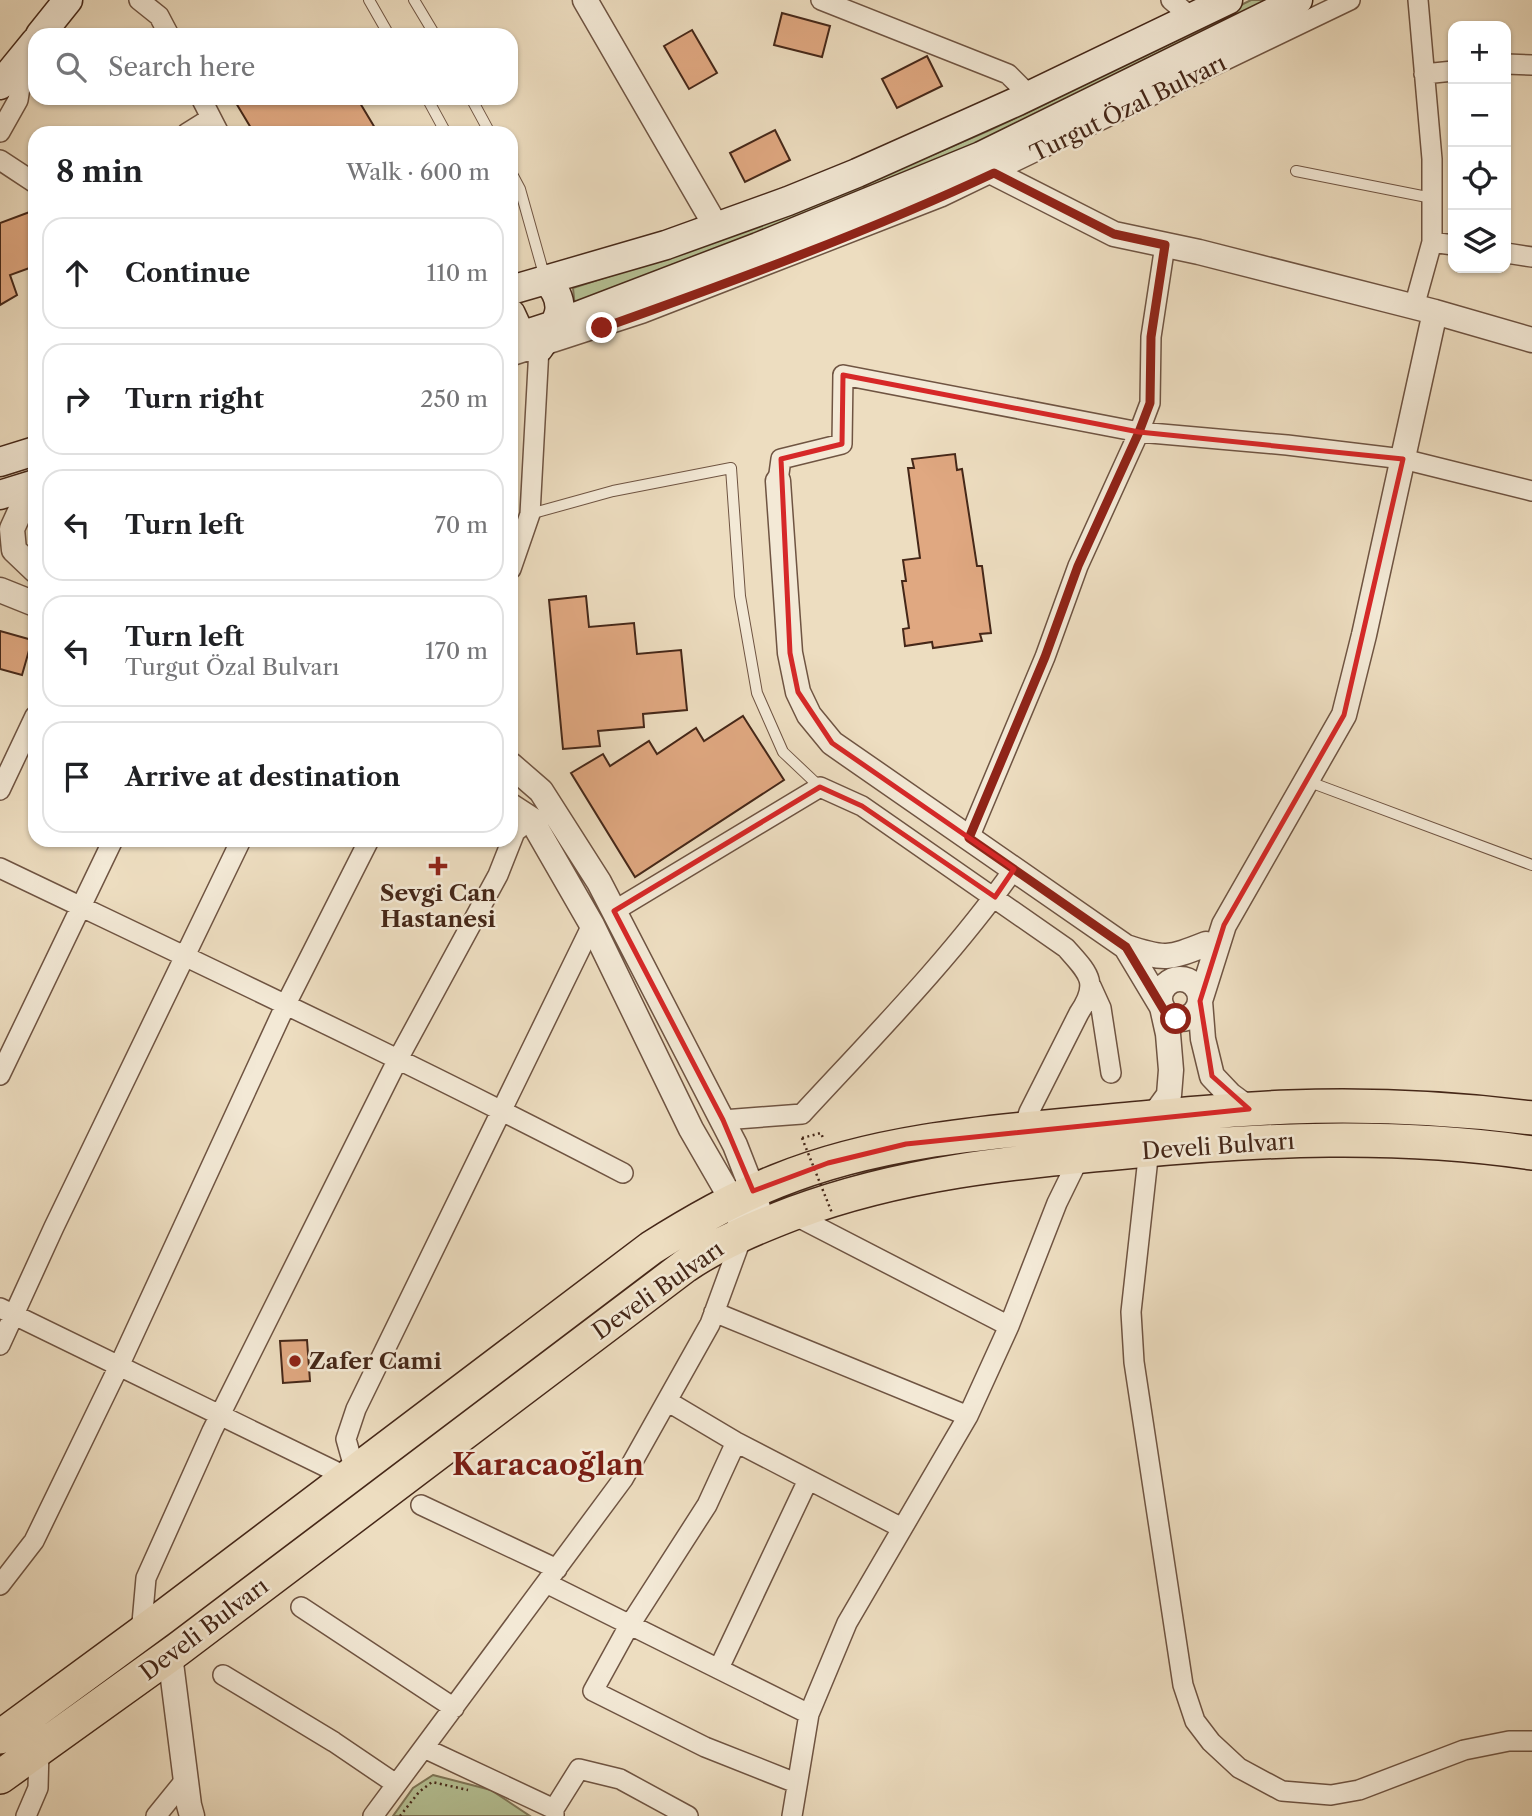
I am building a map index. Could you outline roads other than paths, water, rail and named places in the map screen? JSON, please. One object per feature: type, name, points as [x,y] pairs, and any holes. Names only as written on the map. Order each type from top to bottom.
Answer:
[{"type":"highway","name":"Develi Bulvarı","points":[[0,1737],[141,1634],[651,1248],[695,1220],[743,1196],[828,1163],[906,1144],[1153,1117],[1304,1106],[1394,1107],[1532,1118]]},
{"type":"highway","name":"Develi Bulvarı","points":[[0,1777],[170,1655],[685,1266],[707,1251],[766,1224],[852,1193],[935,1174],[1149,1149],[1238,1143],[1366,1140],[1432,1143],[1532,1153]]},
{"type":"main road","points":[[46,28],[68,0]]},
{"type":"main road","points":[[518,288],[718,228],[857,173],[1030,96],[1182,9],[1228,0]]},
{"type":"main road","name":"Turgut Özal Bulvarı","points":[[525,336],[758,247],[988,164],[1298,0]]},
{"type":"main road","points":[[0,85],[28,50]]},
{"type":"main road","points":[[525,336],[561,310],[559,298],[546,279]]},
{"type":"main road","points":[[0,462],[28,453]]},
{"type":"street","points":[[139,0],[159,16],[165,28]]},
{"type":"street","points":[[585,0],[718,228]]},
{"type":"street","points":[[821,0],[1008,74],[1030,96]]},
{"type":"street","name":"Turgut Özal Bulvarı","points":[[988,164],[1350,0]]},
{"type":"street","points":[[1126,947],[1161,1007],[1170,1016],[1182,1019],[1194,1013],[1224,925],[1344,715],[1403,459],[1432,242],[1432,159],[1418,0]]},
{"type":"street","points":[[0,132],[18,100],[28,64]]},
{"type":"street","points":[[1511,64],[1532,65]]},
{"type":"street","points":[[1424,74],[1448,72]]},
{"type":"street","points":[[205,105],[215,125]]},
{"type":"street","points":[[0,160],[28,178]]},
{"type":"street","points":[[988,164],[1114,234],[1424,309],[1532,340]]},
{"type":"street","points":[[1432,242],[1448,244]]},
{"type":"street","points":[[969,838],[1045,657],[1078,566],[1150,403],[1151,337],[1165,245]]},
{"type":"street","points":[[1511,254],[1532,257]]},
{"type":"street","points":[[518,549],[530,514],[525,336]]},
{"type":"street","points":[[1206,944],[1178,955],[1158,957],[1126,947],[832,743],[809,715],[798,692],[790,653],[778,481],[780,459],[842,444],[843,375],[1139,432],[1287,445],[1403,459],[1532,491]]},
{"type":"street","points":[[25,496],[12,529],[14,550],[28,563]]},
{"type":"street","points":[[0,590],[28,601]]},
{"type":"street","points":[[0,790],[28,731]]},
{"type":"street","points":[[518,771],[541,790],[599,882],[723,1120],[743,1196]]},
{"type":"street","points":[[614,911],[820,786],[862,806],[1066,948],[1088,973],[1101,1008],[1111,1073]]},
{"type":"street","points":[[521,813],[592,925],[691,1129],[766,1224],[1009,1326]]},
{"type":"street","points":[[0,1075],[110,847]]},
{"type":"street","points":[[0,1345],[7,1312],[54,1227],[238,847]]},
{"type":"street","points":[[0,1585],[34,1541],[119,1366],[286,1004],[365,847]]},
{"type":"street","points":[[141,1634],[146,1578],[220,1415],[398,1059],[498,875],[509,847]]},
{"type":"street","points":[[0,868],[286,1004],[623,1172]]},
{"type":"street","points":[[723,1120],[802,1114],[902,1006],[995,897],[1014,869]]},
{"type":"street","points":[[351,1474],[346,1439],[355,1409],[592,925]]},
{"type":"street","points":[[1153,1117],[1168,1095],[1171,1070],[1168,1034],[1161,1007],[1163,988],[1173,981],[1224,925]]},
{"type":"street","points":[[1173,981],[1179,979],[1196,988],[1200,1001],[1203,1039],[1212,1076],[1230,1095],[1249,1109]]},
{"type":"street","points":[[1023,1130],[1029,1112],[1088,1000],[1091,986]]},
{"type":"street","points":[[1149,1149],[1131,1312],[1134,1362],[1183,1685],[1195,1721],[1211,1742],[1239,1768],[1282,1791],[1331,1795],[1359,1790],[1464,1750],[1509,1741],[1532,1741]]},
{"type":"street","points":[[792,1816],[809,1714],[846,1623],[968,1416],[1009,1326],[1057,1203],[1080,1156]]},
{"type":"street","points":[[373,1816],[623,1479],[714,1312],[766,1224]]},
{"type":"street","points":[[7,1312],[220,1415],[351,1474]]},
{"type":"street","points":[[714,1312],[968,1416]]},
{"type":"street","points":[[667,1401],[736,1443],[902,1528]]},
{"type":"street","points":[[736,1443],[707,1505],[630,1625],[593,1691],[705,1747],[796,1783]]},
{"type":"street","points":[[719,1668],[808,1479]]},
{"type":"street","points":[[421,1505],[551,1576],[630,1625],[809,1714]]},
{"type":"street","points":[[301,1607],[454,1708]]},
{"type":"street","points":[[170,1655],[192,1816]]},
{"type":"street","points":[[223,1675],[334,1742],[396,1784]]},
{"type":"street","points":[[424,1748],[554,1813],[579,1769],[620,1779],[688,1816]]},
{"type":"street","points":[[26,1816],[38,1788],[39,1749]]},
{"type":"street","points":[[156,1816],[186,1779]]},
{"type":"lane","points":[[369,0],[385,28]]},
{"type":"lane","points":[[414,0],[431,28]]},
{"type":"lane","points":[[431,105],[442,126]]},
{"type":"lane","points":[[475,105],[486,126]]},
{"type":"lane","points":[[1296,171],[1432,198]]},
{"type":"lane","points":[[518,185],[546,279]]},
{"type":"lane","points":[[530,514],[613,491],[732,468],[740,596],[757,693],[783,752],[820,786]]},
{"type":"lane","points":[[1306,781],[1532,865]]},
{"type":"place","name":"Sevgi Can Hastanesi","points":[[438,866]]},
{"type":"place","name":"Zafer Cami","points":[[295,1361]]},
{"type":"district","name":"Karacaoğlan","points":[[548,1464]]}]
